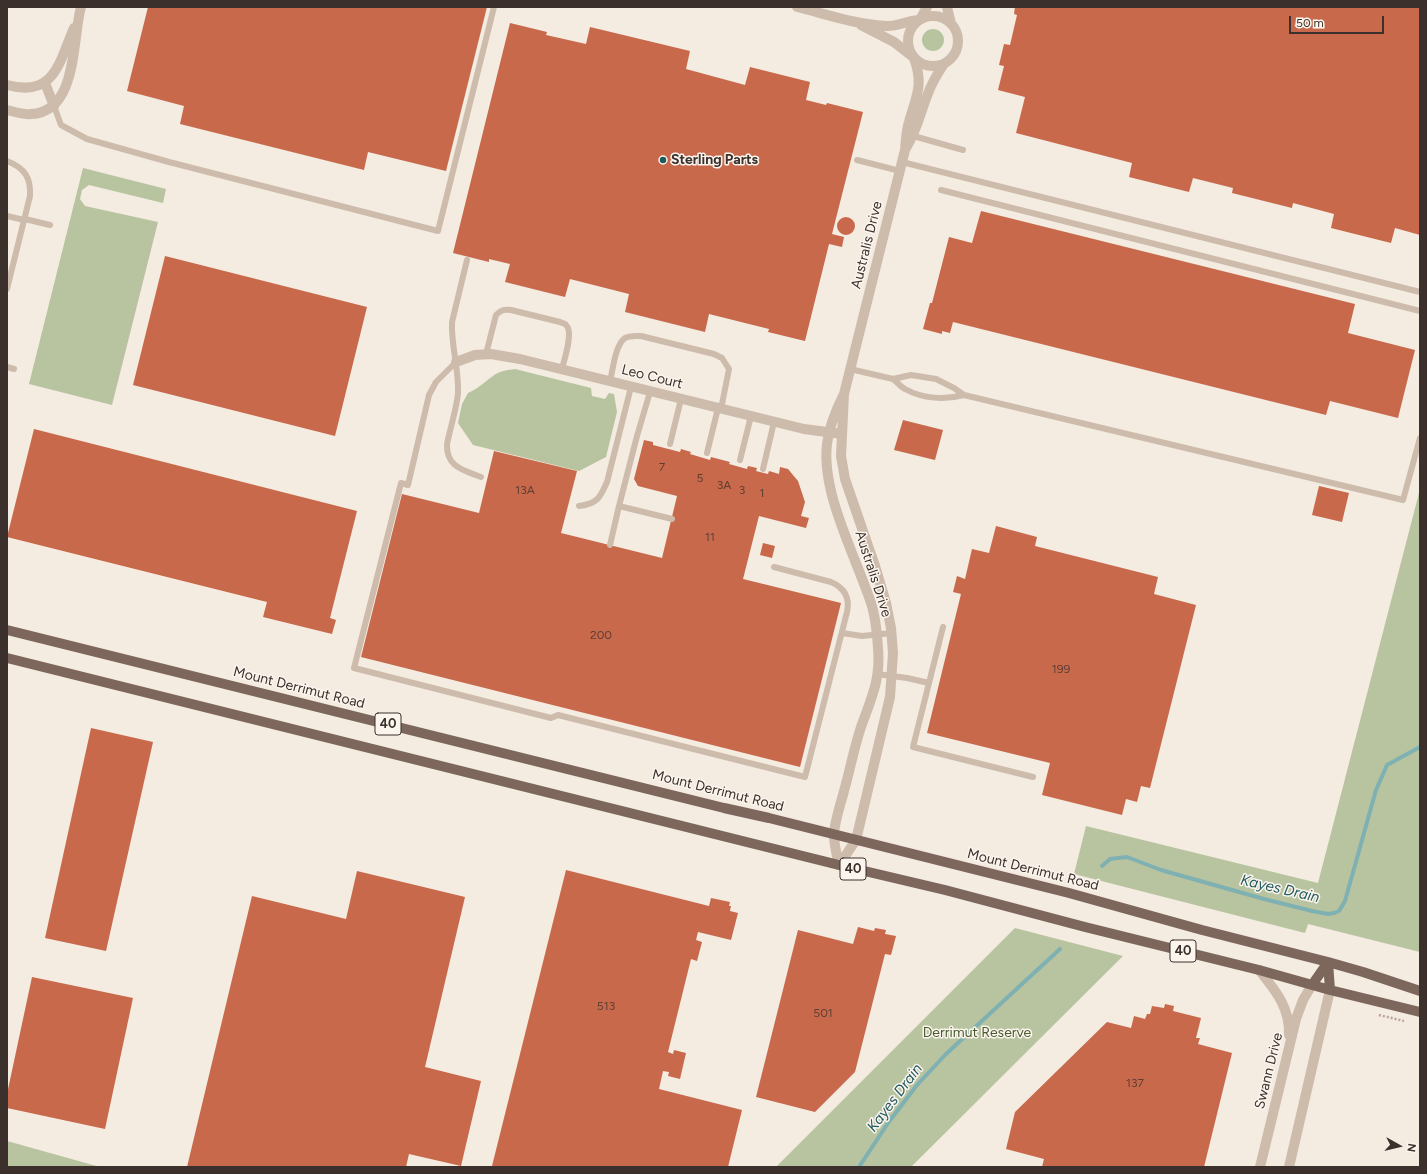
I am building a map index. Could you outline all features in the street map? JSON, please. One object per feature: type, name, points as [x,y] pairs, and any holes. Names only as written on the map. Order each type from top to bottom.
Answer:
[{"type":"main road","name":"Mount Derrimut Road","points":[[7,630],[1069,893],[1202,930],[1364,972],[1420,991]]},
{"type":"main road","name":"40","points":[[7,658],[945,890],[1420,1012]]},
{"type":"main road","points":[[1312,985],[1328,962]]},
{"type":"main road","points":[[1328,962],[1330,990]]},
{"type":"street","points":[[7,85],[25,88],[45,83],[60,64],[81,7]]},
{"type":"street","points":[[797,7],[856,22],[886,26],[898,25],[926,16],[943,17],[952,24]]},
{"type":"street","points":[[913,57],[909,51],[907,40],[910,29],[920,19],[927,7]]},
{"type":"street","points":[[856,22],[883,36],[921,64],[930,66],[944,64],[955,53],[958,46],[956,30],[952,24],[947,7]]},
{"type":"street","points":[[7,110],[21,114],[38,114],[54,106],[64,90],[69,78],[74,55],[77,20]]},
{"type":"street","name":"Australis Drive","points":[[910,135],[917,100],[919,76],[913,57]]},
{"type":"street","name":"Australis Drive","points":[[856,840],[890,697],[893,652],[892,633],[886,603],[845,479],[841,456],[844,394],[905,150],[927,94],[944,64]]},
{"type":"street","points":[[45,83],[54,106]]},
{"type":"street","name":"Leo Court","points":[[456,362],[475,355],[486,354],[520,359],[804,429],[842,434]]},
{"type":"street","name":"Australis Drive","points":[[834,835],[858,739],[872,701],[879,662],[876,622],[871,603],[829,486],[826,459],[829,432],[833,416],[844,394]]},
{"type":"street","points":[[834,835],[839,865]]},
{"type":"street","points":[[839,865],[856,840]]},
{"type":"street","points":[[1259,970],[1276,991],[1283,1003],[1289,1027],[1288,1048]]},
{"type":"street","name":"Swann Drive","points":[[1260,1167],[1296,1019],[1303,1000],[1312,985]]},
{"type":"street","points":[[1289,1167],[1330,990]]},
{"type":"lane","points":[[54,106],[62,125],[87,139],[169,162],[438,231],[494,7]]},
{"type":"lane","points":[[910,135],[963,150]]},
{"type":"lane","points":[[857,160],[901,167],[1420,292]]},
{"type":"lane","points":[[7,161],[15,164],[23,171],[29,178],[31,187],[7,289]]},
{"type":"lane","points":[[941,190],[1420,311]]},
{"type":"lane","points":[[7,216],[50,225]]},
{"type":"lane","points":[[467,260],[452,322],[451,332],[456,362],[458,394],[447,444],[447,453],[450,460],[456,467],[481,477]]},
{"type":"lane","points":[[486,354],[496,315],[505,309],[511,310],[567,325],[569,330],[569,340],[562,369]]},
{"type":"lane","points":[[610,381],[620,345],[625,338],[633,336],[641,336],[714,354],[722,358],[729,369],[729,376],[707,453]]},
{"type":"lane","points":[[456,362],[436,382],[429,395],[408,484],[401,483],[354,668],[551,718],[558,715],[806,777],[848,606],[846,595],[837,584],[774,567]]},
{"type":"lane","points":[[850,369],[893,379],[911,375],[936,379],[964,395],[1403,500],[1420,438]]},
{"type":"lane","points":[[893,379],[904,389],[920,394],[938,398],[950,398],[964,395]]},
{"type":"lane","points":[[579,506],[594,502],[601,496],[607,482],[631,387]]},
{"type":"lane","points":[[610,545],[637,436],[650,392]]},
{"type":"lane","points":[[670,444],[681,399]]},
{"type":"lane","points":[[740,460],[751,416]]},
{"type":"lane","points":[[763,469],[774,422]]},
{"type":"lane","points":[[619,506],[672,519]]},
{"type":"lane","points":[[943,627],[913,747],[1033,777]]},
{"type":"lane","points":[[842,633],[862,636],[892,633]]},
{"type":"lane","points":[[877,674],[929,683]]},
{"type":"path","points":[[1379,1015],[1406,1022]]},
{"type":"green space","points":[[933,29],[941,32],[944,40],[941,48],[933,51],[925,48],[922,40],[925,32]]},
{"type":"green space","points":[[83,168],[166,189],[163,203],[89,185],[82,190],[80,199],[85,206],[158,222],[112,405],[29,384]]},
{"type":"green space","points":[[515,369],[591,388],[592,396],[605,399],[609,393],[614,394],[617,412],[606,457],[579,471],[473,445],[458,423],[462,404],[468,393],[498,373]]},
{"type":"green space","points":[[1420,489],[1420,952],[1308,924],[1305,933],[1074,874],[1086,826],[1318,883]]},
{"type":"green space","name":"Derrimut Reserve","points":[[1015,928],[1123,956],[911,1167],[776,1167]]},
{"type":"green space","points":[[7,1141],[100,1167],[7,1167]]},
{"type":"building","points":[[148,7],[487,7],[446,171],[368,152],[364,170],[180,124],[184,106],[127,91]]},
{"type":"building","points":[[1015,7],[1420,7],[1420,235],[1395,228],[1391,243],[1331,228],[1334,214],[1293,203],[1292,208],[1232,193],[1233,188],[1193,178],[1189,192],[1129,177],[1132,163],[1016,133],[1025,97],[998,90],[1004,66],[999,65],[1004,44],[1010,45],[1017,15],[1014,14]]},
{"type":"building","name":"Sterling Parts","points":[[510,23],[547,32],[546,35],[586,44],[590,27],[690,51],[686,69],[745,85],[750,67],[810,82],[806,100],[826,105],[827,103],[863,112],[832,234],[844,237],[842,247],[829,244],[805,341],[768,332],[769,329],[709,314],[705,332],[625,312],[629,294],[570,279],[565,297],[505,282],[510,264],[489,259],[489,262],[453,253]]},
{"type":"building","points":[[981,211],[1355,304],[1348,333],[1415,350],[1398,418],[1330,401],[1326,415],[953,322],[950,333],[942,331],[942,334],[923,329],[930,303],[932,303],[949,237],[972,243]]},
{"type":"building","points":[[842,217],[850,217],[855,222],[853,233],[850,235],[842,235],[837,230],[837,222]]},
{"type":"building","points":[[165,256],[367,307],[335,436],[133,385]]},
{"type":"building","points":[[903,420],[943,430],[935,460],[894,450]]},
{"type":"building","points":[[34,429],[357,511],[330,618],[336,620],[332,634],[263,617],[267,602],[7,537]]},
{"type":"building","points":[[644,440],[653,442],[653,445],[680,452],[681,449],[691,452],[690,454],[710,460],[711,457],[730,462],[729,464],[747,469],[748,466],[757,468],[756,471],[768,474],[769,471],[779,474],[780,467],[788,469],[798,481],[805,502],[801,516],[809,518],[806,528],[759,516],[743,579],[841,603],[800,767],[361,657],[402,494],[479,513],[494,451],[577,471],[561,533],[662,558],[677,496],[638,486],[634,479]]},
{"type":"building","points":[[1319,486],[1349,493],[1342,522],[1312,515]]},
{"type":"building","points":[[996,526],[1037,537],[1035,546],[1158,577],[1154,594],[1196,605],[1150,788],[1141,786],[1137,802],[1126,799],[1122,815],[1042,795],[1050,763],[927,733],[961,594],[953,592],[957,576],[965,579],[972,549],[989,553]]},
{"type":"building","points":[[763,543],[775,546],[772,558],[760,555]]},
{"type":"building","points":[[91,728],[153,742],[106,951],[45,938]]},
{"type":"building","points":[[566,870],[709,906],[711,898],[730,902],[730,911],[738,913],[731,940],[698,932],[696,940],[702,942],[697,961],[691,959],[668,1052],[673,1054],[674,1050],[686,1053],[680,1079],[668,1076],[669,1072],[663,1071],[659,1089],[742,1110],[728,1167],[492,1166]]},
{"type":"building","points":[[357,871],[465,897],[425,1067],[481,1081],[461,1166],[409,1154],[406,1167],[187,1167],[252,896],[346,919]]},
{"type":"building","points":[[858,927],[874,931],[875,928],[886,930],[885,934],[896,936],[891,955],[885,954],[855,1072],[815,1112],[756,1097],[798,930],[853,944]]},
{"type":"building","points":[[32,977],[133,998],[105,1129],[7,1108],[7,1094]]},
{"type":"building","points":[[1165,1004],[1174,1006],[1173,1011],[1201,1018],[1196,1038],[1200,1038],[1198,1044],[1232,1053],[1204,1167],[1042,1167],[1044,1159],[1006,1149],[1015,1112],[1107,1022],[1131,1028],[1134,1016],[1145,1019],[1147,1014],[1150,1014],[1152,1006],[1164,1008]]},
{"type":"waterway","name":"Kayes Drain","points":[[1102,866],[1110,859],[1127,857],[1161,870],[1264,899],[1312,911],[1328,914],[1334,913],[1339,911],[1345,901],[1376,790],[1387,765],[1420,747]]},
{"type":"waterway","name":"Kayes Drain","points":[[859,1167],[888,1123],[917,1085],[946,1054],[1060,949]]},
{"type":"place","name":"Sterling Parts","points":[[663,160]]}]
